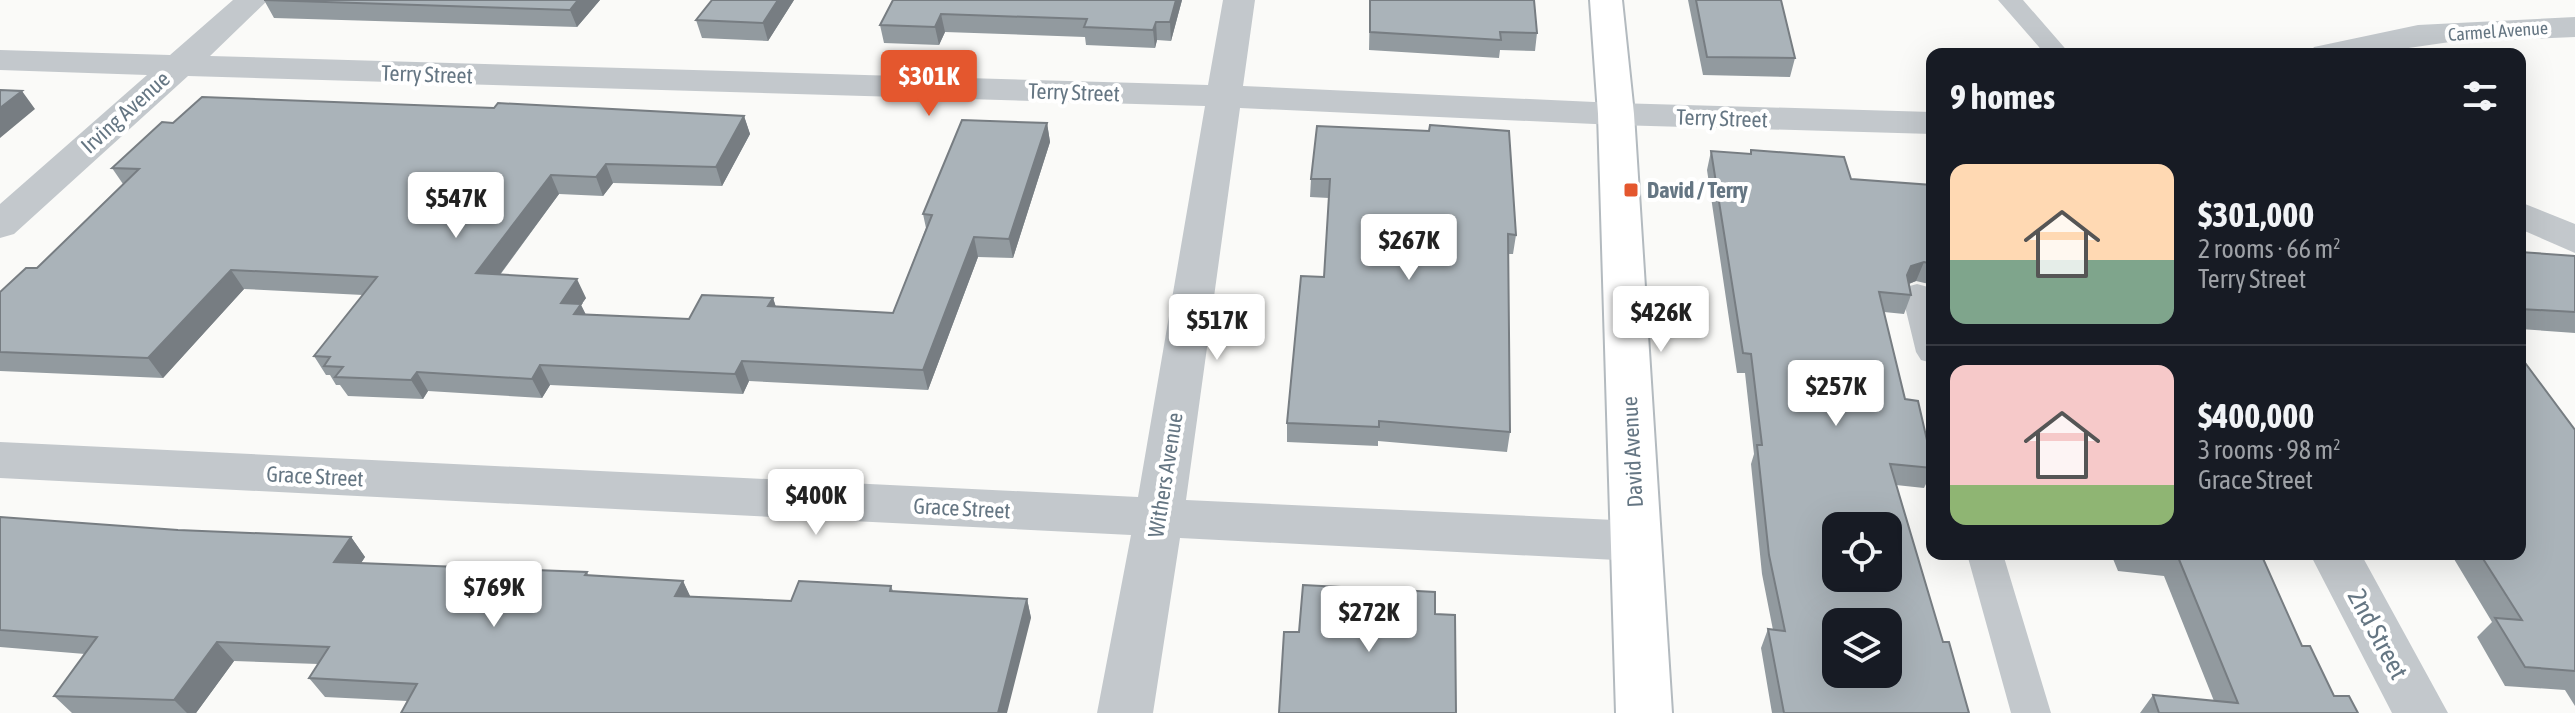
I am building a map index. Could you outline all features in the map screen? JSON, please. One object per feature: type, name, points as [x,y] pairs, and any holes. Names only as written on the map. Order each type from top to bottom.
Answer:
[{"type":"main road","name":"David Avenue","points":[[1606,0],[1616,114],[1644,713]]},
{"type":"street","name":"Irving Avenue","points":[[0,225],[252,0]]},
{"type":"street","name":"Withers Avenue","points":[[1125,713],[1159,517],[1239,0]]},
{"type":"street","name":"Carmel Avenue","points":[[2345,48],[2489,28],[2575,27]]},
{"type":"street","name":"Terry Street","points":[[0,60],[1223,96],[1616,114],[1926,123]]},
{"type":"street","points":[[2526,217],[2575,240]]},
{"type":"street","name":"Grace Street","points":[[0,460],[1636,541]]},
{"type":"street","name":"2nd Street","points":[[2338,560],[2420,713]]},
{"type":"lane","points":[[1984,0],[2011,0],[2053,48]]},
{"type":"lane","points":[[1917,294],[1926,329]]},
{"type":"lane","points":[[1987,560],[2031,713]]},
{"type":"building","points":[[264,0],[578,0],[570,10]]},
{"type":"building","points":[[712,0],[778,0],[763,23],[696,20]]},
{"type":"building","points":[[893,0],[1176,0],[1170,22],[1156,22],[1153,30],[1084,27],[1087,19],[941,14],[935,27],[880,25]]},
{"type":"building","points":[[1370,0],[1534,0],[1537,33],[1500,32],[1501,40],[1370,32]]},
{"type":"building","points":[[1696,0],[1781,0],[1795,58],[1707,57]]},
{"type":"building","points":[[0,90],[22,91],[0,108]]},
{"type":"building","points":[[202,97],[494,108],[498,103],[744,116],[716,167],[606,164],[596,177],[551,175],[476,273],[577,279],[561,303],[581,304],[574,314],[689,319],[702,295],[773,298],[768,306],[893,313],[932,215],[923,214],[962,120],[1047,123],[1009,239],[974,237],[923,370],[742,361],[735,374],[540,365],[532,379],[417,372],[411,380],[335,377],[343,367],[324,366],[330,357],[314,356],[377,277],[231,270],[148,358],[0,352],[0,292],[26,268],[37,268],[139,169],[112,168],[162,122],[173,123]]},
{"type":"building","points":[[1430,125],[1509,131],[1516,235],[1508,234],[1510,432],[1379,421],[1379,427],[1287,423],[1301,276],[1324,277],[1330,179],[1311,179],[1317,126],[1429,131]]},
{"type":"building","points":[[1751,150],[1844,157],[1851,179],[1926,185],[1926,262],[1911,266],[1907,275],[1911,295],[1879,292],[1905,399],[1918,401],[1926,436],[1926,467],[1890,464],[1943,642],[1949,642],[1969,713],[1784,713],[1768,629],[1785,631],[1769,555],[1757,445],[1762,445],[1751,354],[1743,353],[1711,151],[1751,154]]},
{"type":"building","points":[[2526,252],[2575,256],[2575,312],[2526,309]]},
{"type":"building","points":[[2526,364],[2575,430],[2575,671],[2525,667],[2495,618],[2522,620],[2484,560],[2526,560]]},
{"type":"building","points":[[0,517],[178,530],[351,537],[334,562],[587,572],[585,575],[683,581],[675,596],[791,601],[799,581],[891,586],[890,591],[1027,599],[998,713],[401,713],[417,684],[309,678],[329,647],[217,642],[174,700],[54,696],[97,637],[0,630]]},
{"type":"building","points":[[2179,560],[2264,560],[2302,646],[2310,646],[2334,696],[2349,696],[2358,713],[2159,713],[2153,695],[2238,703]]},
{"type":"building","points":[[1303,585],[1435,592],[1435,614],[1455,615],[1456,713],[1279,713],[1284,632],[1299,632]]},
{"type":"place","name":"David / Terry","points":[[1631,190]]}]
